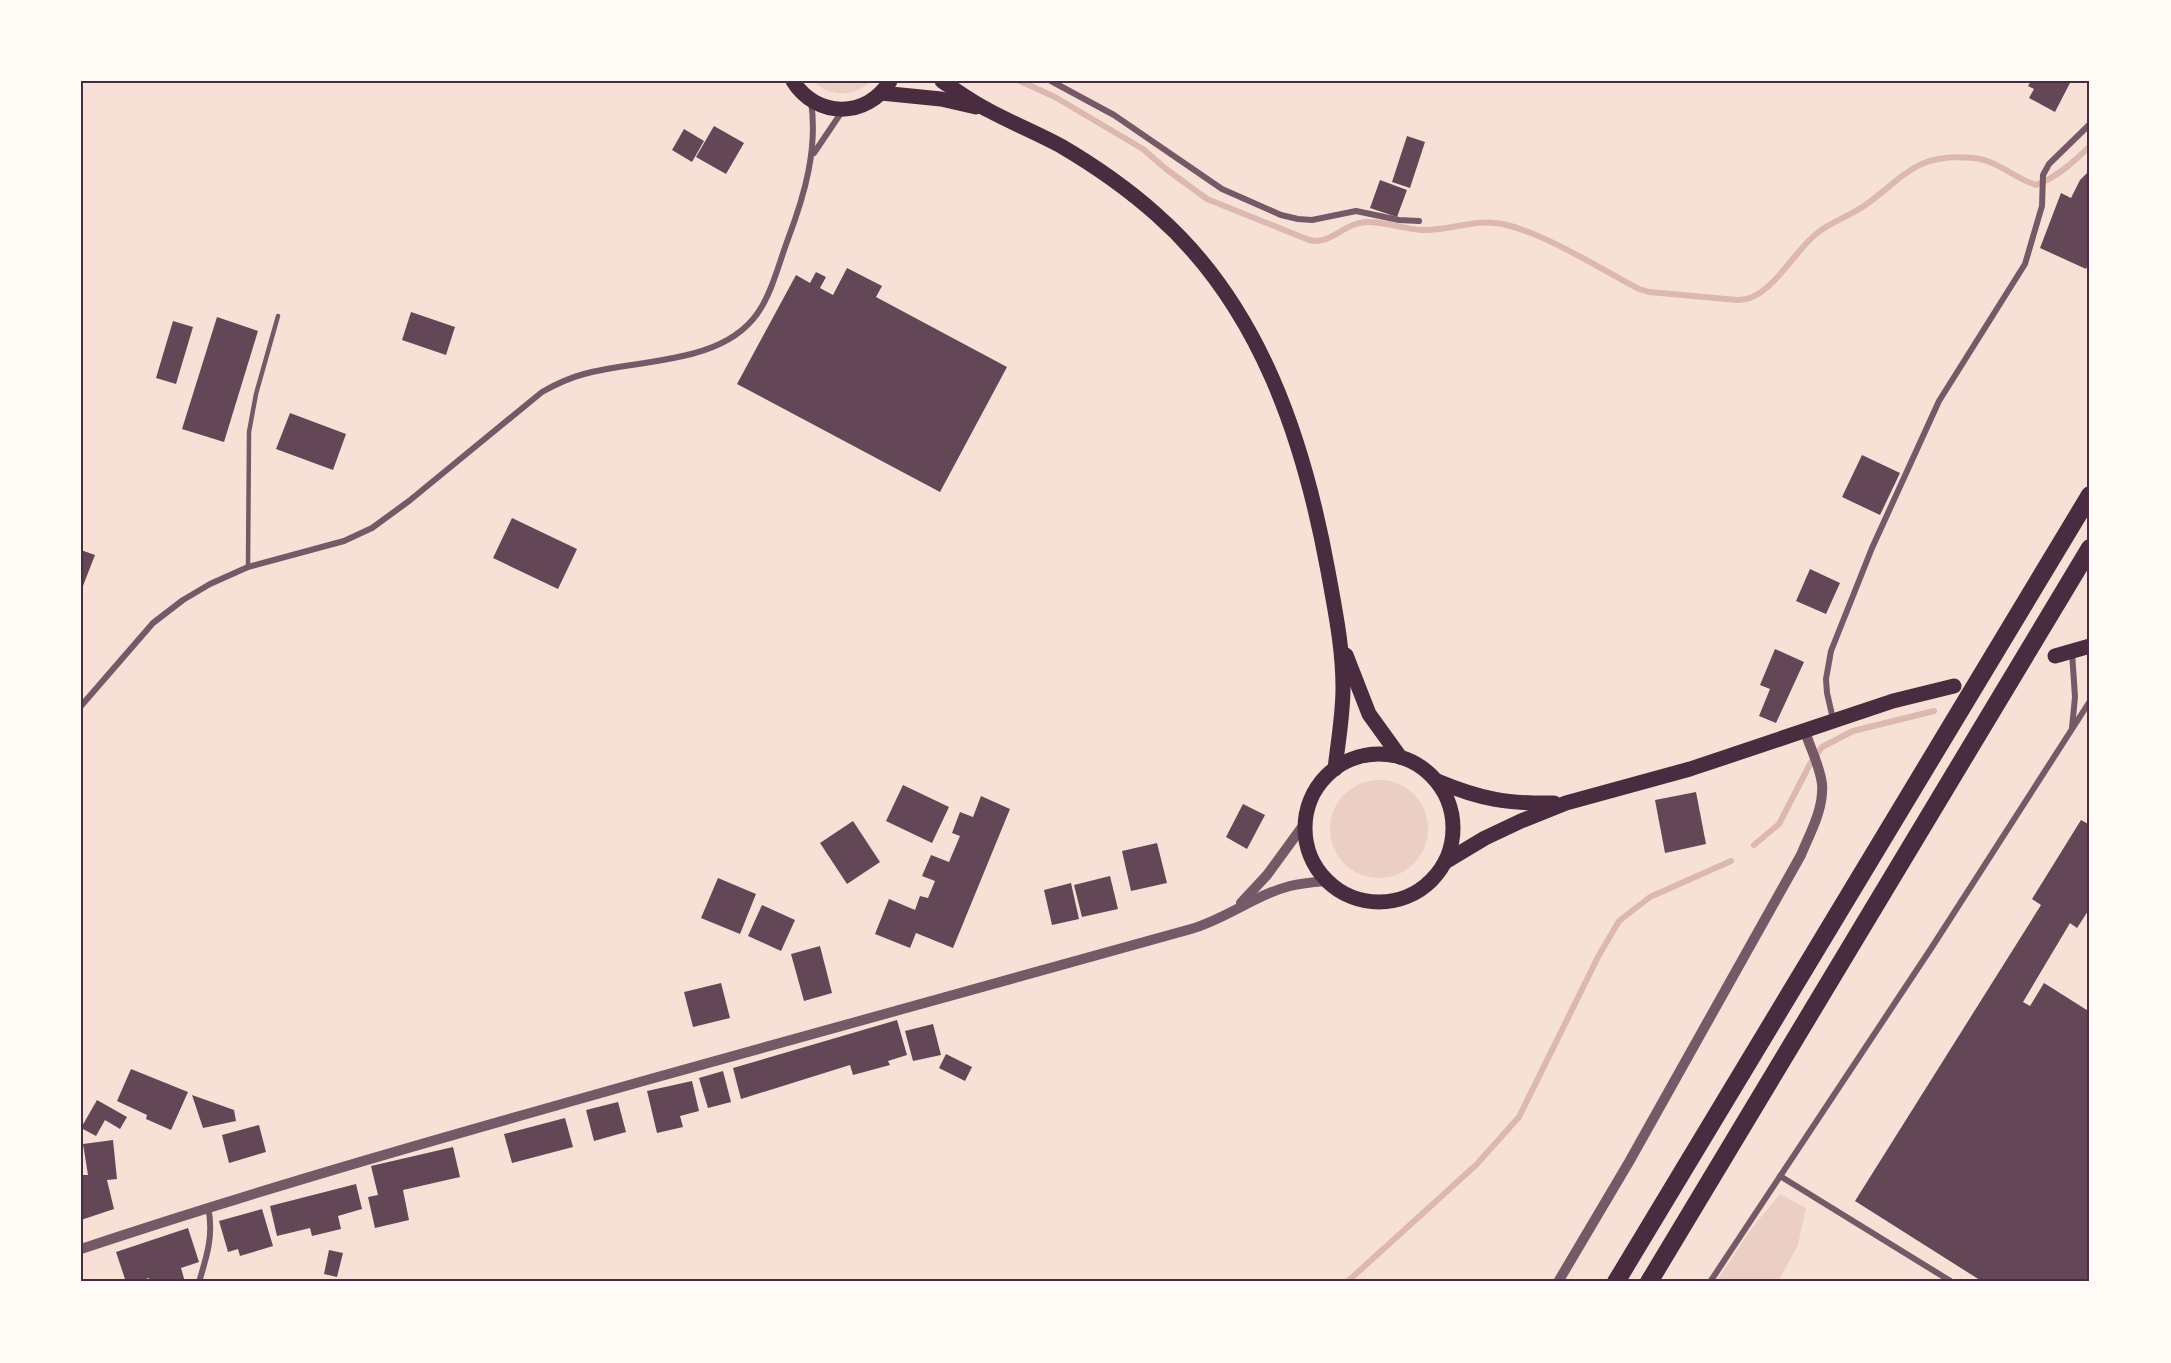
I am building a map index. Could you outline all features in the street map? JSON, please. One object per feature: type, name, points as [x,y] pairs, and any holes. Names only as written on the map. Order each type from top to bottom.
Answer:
[{"type":"highway","points":[[1616,1282],[2090,495]]},
{"type":"highway","points":[[1649,1282],[2090,548]]},
{"type":"main road","points":[[793,81],[801,92],[823,107],[843,110],[863,105],[885,87],[987,110]]},
{"type":"main road","points":[[942,81],[987,110],[1062,147],[1126,189],[1183,239],[1216,278],[1244,318],[1284,404],[1302,460],[1322,539],[1340,636],[1343,688],[1335,769]]},
{"type":"main road","points":[[1340,636],[1369,714],[1400,757]]},
{"type":"main road","points":[[2055,656],[2090,646]]},
{"type":"main road","points":[[1445,862],[1485,838],[1566,803],[1690,770],[1893,701],[1954,686]]},
{"type":"main road","points":[[1437,781],[1449,802],[1453,826],[1450,851],[1438,873],[1420,890],[1391,901],[1372,902],[1347,896],[1327,881],[1310,855],[1305,824],[1311,799],[1317,788],[1335,769],[1353,759],[1373,754],[1400,757],[1416,764],[1437,781],[1494,801],[1526,804],[1566,803]]},
{"type":"street","points":[[1052,81],[1113,115],[1222,189],[1281,214],[1312,220],[1356,211],[1399,220],[1419,221]]},
{"type":"street","points":[[81,706],[153,623],[183,600],[210,584],[248,567],[344,541],[372,528],[409,501],[542,392],[562,380],[586,373],[688,354],[712,347],[744,328],[757,314],[768,292],[794,223],[812,156],[814,131],[811,100]]},
{"type":"street","points":[[812,156],[843,110]]},
{"type":"street","points":[[1834,720],[1827,693],[1827,665],[1872,548],[1939,401],[2025,264],[2042,206],[2043,175],[2049,164],[2090,124]]},
{"type":"street","points":[[2071,731],[2075,697],[2072,651]]},
{"type":"street","points":[[1710,1282],[2090,701]]},
{"type":"street","points":[[1558,1282],[1629,1162],[1800,855],[1819,810],[1822,784],[1805,731]]},
{"type":"street","points":[[1232,911],[1258,887],[1305,824]]},
{"type":"street","points":[[81,1249],[359,1161],[1191,929],[1218,920],[1232,911],[1289,886],[1327,881]]},
{"type":"street","points":[[1780,1176],[1952,1282]]},
{"type":"street","points":[[199,1282],[210,1239],[211,1221],[208,1207]]},
{"type":"lane","points":[[248,567],[249,432],[256,394],[278,316]]},
{"type":"shaded area","points":[[813,81],[871,81],[850,93],[834,93]]},
{"type":"shaded area","points":[[1379,780],[1398,784],[1414,794],[1424,810],[1428,829],[1424,848],[1414,864],[1398,874],[1379,878],[1360,874],[1344,864],[1334,848],[1330,829],[1334,810],[1344,794],[1360,784]]},
{"type":"shaded area","points":[[1780,1194],[1806,1208],[1798,1245],[1778,1282],[1716,1282],[1751,1229]]},
{"type":"building","points":[[2031,81],[2071,81],[2055,112],[2029,98],[2034,89],[2028,86]]},
{"type":"building","points":[[714,126],[744,143],[726,174],[696,157]]},
{"type":"building","points":[[684,129],[704,141],[692,162],[672,150]]},
{"type":"building","points":[[1407,136],[1425,142],[1410,188],[1392,182]]},
{"type":"building","points":[[2090,170],[2090,260],[2086,269],[2040,248],[2061,193],[2071,198],[2080,180]]},
{"type":"building","points":[[1380,180],[1407,190],[1397,217],[1370,208]]},
{"type":"building","points":[[847,268],[882,286],[876,297],[1007,367],[940,492],[737,384],[796,275],[810,283],[816,272],[826,277],[820,288],[833,295]]},
{"type":"building","points":[[411,312],[455,327],[446,355],[402,340]]},
{"type":"building","points":[[217,317],[258,331],[224,442],[182,429]]},
{"type":"building","points":[[173,321],[193,327],[176,384],[156,378]]},
{"type":"building","points":[[290,413],[346,434],[333,470],[276,449]]},
{"type":"building","points":[[1862,455],[1900,473],[1880,515],[1842,497]]},
{"type":"building","points":[[512,518],[577,549],[558,589],[493,558]]},
{"type":"building","points":[[81,550],[95,555],[81,591]]},
{"type":"building","points":[[1810,569],[1840,583],[1826,614],[1796,601]]},
{"type":"building","points":[[1775,649],[1804,662],[1776,723],[1759,716],[1770,689],[1760,685]]},
{"type":"building","points":[[903,785],[949,807],[932,843],[886,821]]},
{"type":"building","points":[[1696,792],[1706,844],[1665,853],[1655,800]]},
{"type":"building","points":[[981,796],[1010,809],[953,948],[916,933],[910,948],[875,934],[889,899],[915,910],[920,896],[928,898],[935,881],[922,876],[931,855],[949,862],[960,836],[952,833],[960,812],[973,817]]},
{"type":"building","points":[[1243,804],[1265,815],[1247,849],[1226,837]]},
{"type":"building","points":[[2081,820],[2090,825],[2090,908],[2077,928],[2070,923],[2023,1002],[2030,1006],[2044,983],[2090,1012],[2090,1282],[1983,1282],[1855,1201],[2041,905],[2032,899]]},
{"type":"building","points":[[853,821],[880,862],[847,884],[820,843]]},
{"type":"building","points":[[1157,843],[1167,883],[1131,891],[1122,851]]},
{"type":"building","points":[[1110,876],[1118,909],[1082,917],[1074,885]]},
{"type":"building","points":[[718,878],[756,894],[740,934],[701,918]]},
{"type":"building","points":[[1071,883],[1079,919],[1052,925],[1044,890]]},
{"type":"building","points":[[762,905],[795,920],[781,951],[748,936]]},
{"type":"building","points":[[820,946],[832,993],[804,1001],[791,954]]},
{"type":"building","points":[[721,983],[730,1018],[693,1027],[684,992]]},
{"type":"building","points":[[897,1020],[907,1055],[888,1061],[890,1065],[853,1075],[850,1065],[741,1099],[733,1068]]},
{"type":"building","points":[[933,1024],[941,1055],[913,1061],[905,1031]]},
{"type":"building","points":[[946,1054],[972,1067],[965,1081],[939,1068]]},
{"type":"building","points":[[131,1069],[188,1092],[171,1130],[146,1119],[147,1115],[117,1101]]},
{"type":"building","points":[[723,1071],[731,1102],[708,1108],[699,1078]]},
{"type":"building","points":[[692,1081],[699,1111],[680,1116],[683,1127],[657,1133],[647,1091]]},
{"type":"building","points":[[192,1095],[234,1110],[236,1121],[203,1128]]},
{"type":"building","points":[[97,1100],[127,1117],[120,1129],[105,1120],[96,1136],[81,1128]]},
{"type":"building","points":[[618,1102],[626,1132],[594,1141],[586,1110]]},
{"type":"building","points":[[565,1118],[573,1147],[512,1163],[504,1134]]},
{"type":"building","points":[[259,1125],[266,1152],[229,1163],[222,1135]]},
{"type":"building","points":[[113,1140],[117,1179],[107,1180],[114,1209],[81,1220],[81,1175],[88,1175],[83,1144]]},
{"type":"building","points":[[453,1147],[460,1177],[403,1190],[409,1220],[375,1228],[368,1197],[378,1195],[371,1166]]},
{"type":"building","points":[[356,1184],[362,1209],[338,1216],[341,1229],[312,1236],[310,1228],[277,1236],[270,1206]]},
{"type":"building","points":[[262,1209],[273,1246],[240,1256],[238,1249],[228,1252],[219,1221]]},
{"type":"building","points":[[188,1228],[199,1262],[181,1268],[185,1282],[151,1282],[149,1278],[137,1282],[126,1282],[116,1252]]},
{"type":"building","points":[[329,1250],[343,1253],[337,1277],[324,1274]]},
{"type":"waterway","points":[[1020,81],[1055,97],[1143,149],[1207,199],[1309,240],[1324,240],[1359,223],[1367,222],[1422,230],[1483,223],[1503,224],[1554,243],[1639,289],[1649,292],[1737,300],[1760,293],[1816,234],[1864,206],[1901,176],[1924,163],[1954,157],[1982,159],[2036,185],[2065,168],[2090,146]]},
{"type":"waterway","points":[[1754,845],[1779,824],[1810,764],[1822,747],[1853,731],[1934,711]]},
{"type":"waterway","points":[[1347,1282],[1476,1165],[1519,1117],[1599,955],[1619,921],[1650,897],[1731,861]]}]
